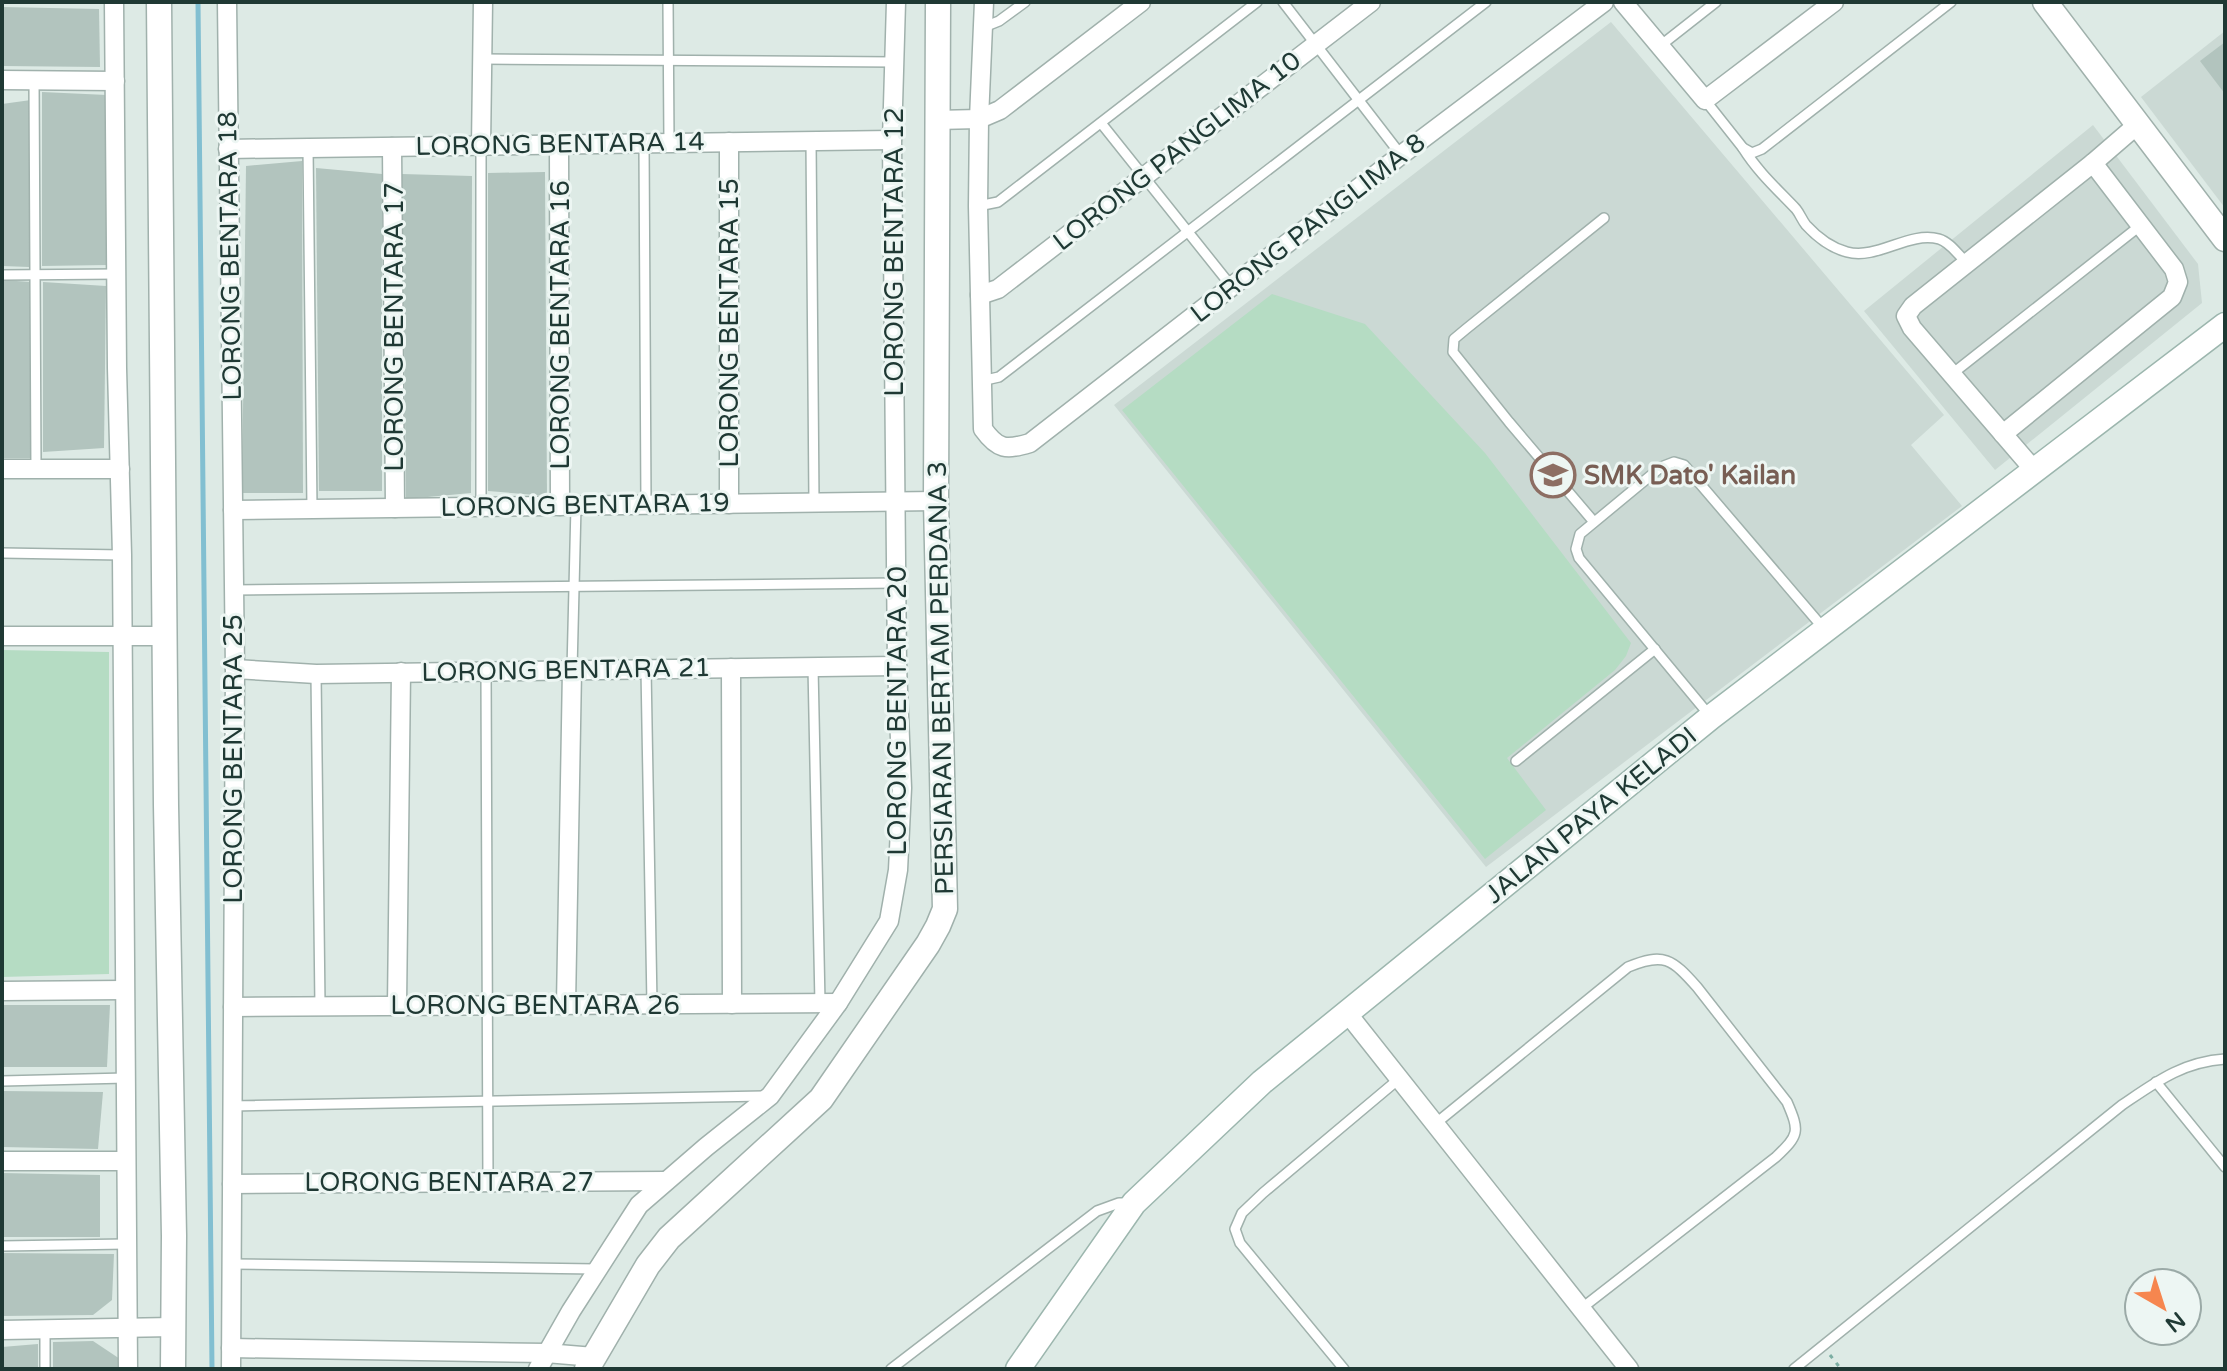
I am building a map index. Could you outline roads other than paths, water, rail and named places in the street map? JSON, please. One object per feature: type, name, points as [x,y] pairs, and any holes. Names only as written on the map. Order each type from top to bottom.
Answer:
[{"type":"street","points":[[114,2],[128,1369]]},
{"type":"street","points":[[159,2],[173,1369]]},
{"type":"street","name":"LORONG BENTARA 18","points":[[227,2],[233,510]]},
{"type":"street","points":[[481,146],[483,2]]},
{"type":"street","name":"LORONG BENTARA 12","points":[[896,2],[892,140],[896,501]]},
{"type":"street","name":"PERSIARAN BERTAM PERDANA 3","points":[[590,1363],[648,1265],[669,1238],[821,1099],[938,926],[945,909],[936,501],[938,2]]},
{"type":"street","points":[[981,381],[978,206],[984,2]]},
{"type":"street","points":[[936,120],[979,119],[1000,110],[1141,2]]},
{"type":"street","name":"LORONG PANGLIMA 10","points":[[980,295],[998,289],[1371,2]]},
{"type":"street","name":"LORONG PANGLIMA 8","points":[[981,381],[983,429],[993,443],[1010,449],[1030,443],[1604,2]]},
{"type":"street","points":[[1623,2],[1705,100],[1834,2]]},
{"type":"street","points":[[2045,2],[2225,239]]},
{"type":"street","points":[[2,80],[115,81]]},
{"type":"street","points":[[2034,470],[1912,328],[1906,316],[1913,306],[2137,125]]},
{"type":"street","name":"LORONG BENTARA 14","points":[[228,149],[892,140]]},
{"type":"street","name":"LORONG BENTARA 15","points":[[729,142],[729,504]]},
{"type":"street","name":"LORONG BENTARA 16","points":[[559,144],[568,506]]},
{"type":"street","name":"LORONG BENTARA 17","points":[[392,147],[395,508]]},
{"type":"street","points":[[2003,434],[2172,297],[2178,282],[2174,269],[2093,163]]},
{"type":"street","name":"JALAN PAYA KELADI","points":[[1018,1369],[1134,1203],[1262,1082],[1711,717],[2225,325]]},
{"type":"street","points":[[2,469],[120,469]]},
{"type":"street","name":"LORONG BENTARA 20","points":[[542,1361],[639,1205],[770,1096],[829,1003],[889,921],[898,870],[902,788],[897,666],[896,501]]},
{"type":"street","name":"LORONG BENTARA 19","points":[[233,510],[936,501]]},
{"type":"street","name":"LORONG BENTARA 25","points":[[231,1369],[233,510]]},
{"type":"street","points":[[2,636],[164,636]]},
{"type":"street","name":"LORONG BENTARA 21","points":[[235,669],[316,674],[897,666]]},
{"type":"street","points":[[731,668],[732,1004]]},
{"type":"street","points":[[566,1005],[572,670]]},
{"type":"street","points":[[397,1006],[401,672]]},
{"type":"street","points":[[2,991],[124,990]]},
{"type":"street","name":"LORONG BENTARA 26","points":[[233,1007],[829,1003]]},
{"type":"street","points":[[1348,1014],[1629,1369]]},
{"type":"street","points":[[2,1161],[125,1161]]},
{"type":"street","name":"LORONG BENTARA 27","points":[[232,1184],[666,1181]]},
{"type":"street","points":[[2,1330],[173,1327]]},
{"type":"street","points":[[231,1348],[590,1363]]},
{"type":"lane","points":[[668,2],[669,142]]},
{"type":"lane","points":[[983,27],[999,21],[1025,2]]},
{"type":"lane","points":[[978,206],[998,202],[1257,2]]},
{"type":"lane","points":[[1283,2],[1401,155]]},
{"type":"lane","points":[[981,381],[999,377],[1486,2]]},
{"type":"lane","points":[[1660,46],[1716,2]]},
{"type":"lane","points":[[1743,148],[1752,153],[1762,149],[1951,2]]},
{"type":"lane","points":[[483,59],[895,62]]},
{"type":"lane","points":[[34,79],[36,469]]},
{"type":"lane","points":[[1705,100],[1755,167],[1806,224],[1834,247],[1864,254],[1910,241],[1939,239],[1967,263]]},
{"type":"lane","points":[[1101,123],[1232,287]]},
{"type":"lane","points":[[811,141],[814,502]]},
{"type":"lane","points":[[644,143],[646,505]]},
{"type":"lane","points":[[481,146],[481,507]]},
{"type":"lane","points":[[308,148],[312,509]]},
{"type":"lane","points":[[1594,522],[1453,352],[1454,339],[1604,218]]},
{"type":"lane","points":[[1952,374],[2141,225]]},
{"type":"lane","points":[[2,275],[118,274]]},
{"type":"lane","points":[[1711,717],[1579,558],[1576,549],[1580,534],[1661,467],[1674,462],[1684,465],[1825,630]]},
{"type":"lane","points":[[568,506],[575,586],[572,670]]},
{"type":"lane","points":[[2,553],[122,555]]},
{"type":"lane","points":[[233,590],[897,583]]},
{"type":"lane","points":[[1516,761],[1655,649]]},
{"type":"lane","points":[[813,667],[829,1003]]},
{"type":"lane","points":[[646,669],[652,1004]]},
{"type":"lane","points":[[486,671],[488,1182]]},
{"type":"lane","points":[[316,674],[320,1006]]},
{"type":"lane","points":[[1435,1124],[1628,967],[1649,958],[1666,960],[1682,970],[1697,987],[1787,1102],[1796,1123],[1796,1135],[1776,1157],[1582,1308]]},
{"type":"lane","points":[[1794,1369],[2122,1105],[2186,1066],[2225,1059]]},
{"type":"lane","points":[[2,1081],[126,1078]]},
{"type":"lane","points":[[1344,1369],[1240,1243],[1235,1229],[1237,1221],[1249,1206],[1400,1078]]},
{"type":"lane","points":[[2156,1082],[2225,1167]]},
{"type":"lane","points":[[232,1106],[770,1096]]},
{"type":"lane","points":[[891,1369],[1097,1211],[1119,1203],[1134,1203]]},
{"type":"lane","points":[[2,1246],[126,1244]]},
{"type":"lane","points":[[231,1264],[598,1269]]},
{"type":"lane","points":[[45,1330],[45,1369]]},
{"type":"waterway","points":[[198,2],[212,1369]]},
{"type":"place","name":"SMK Dato' Kailan","points":[[1553,475]]}]
